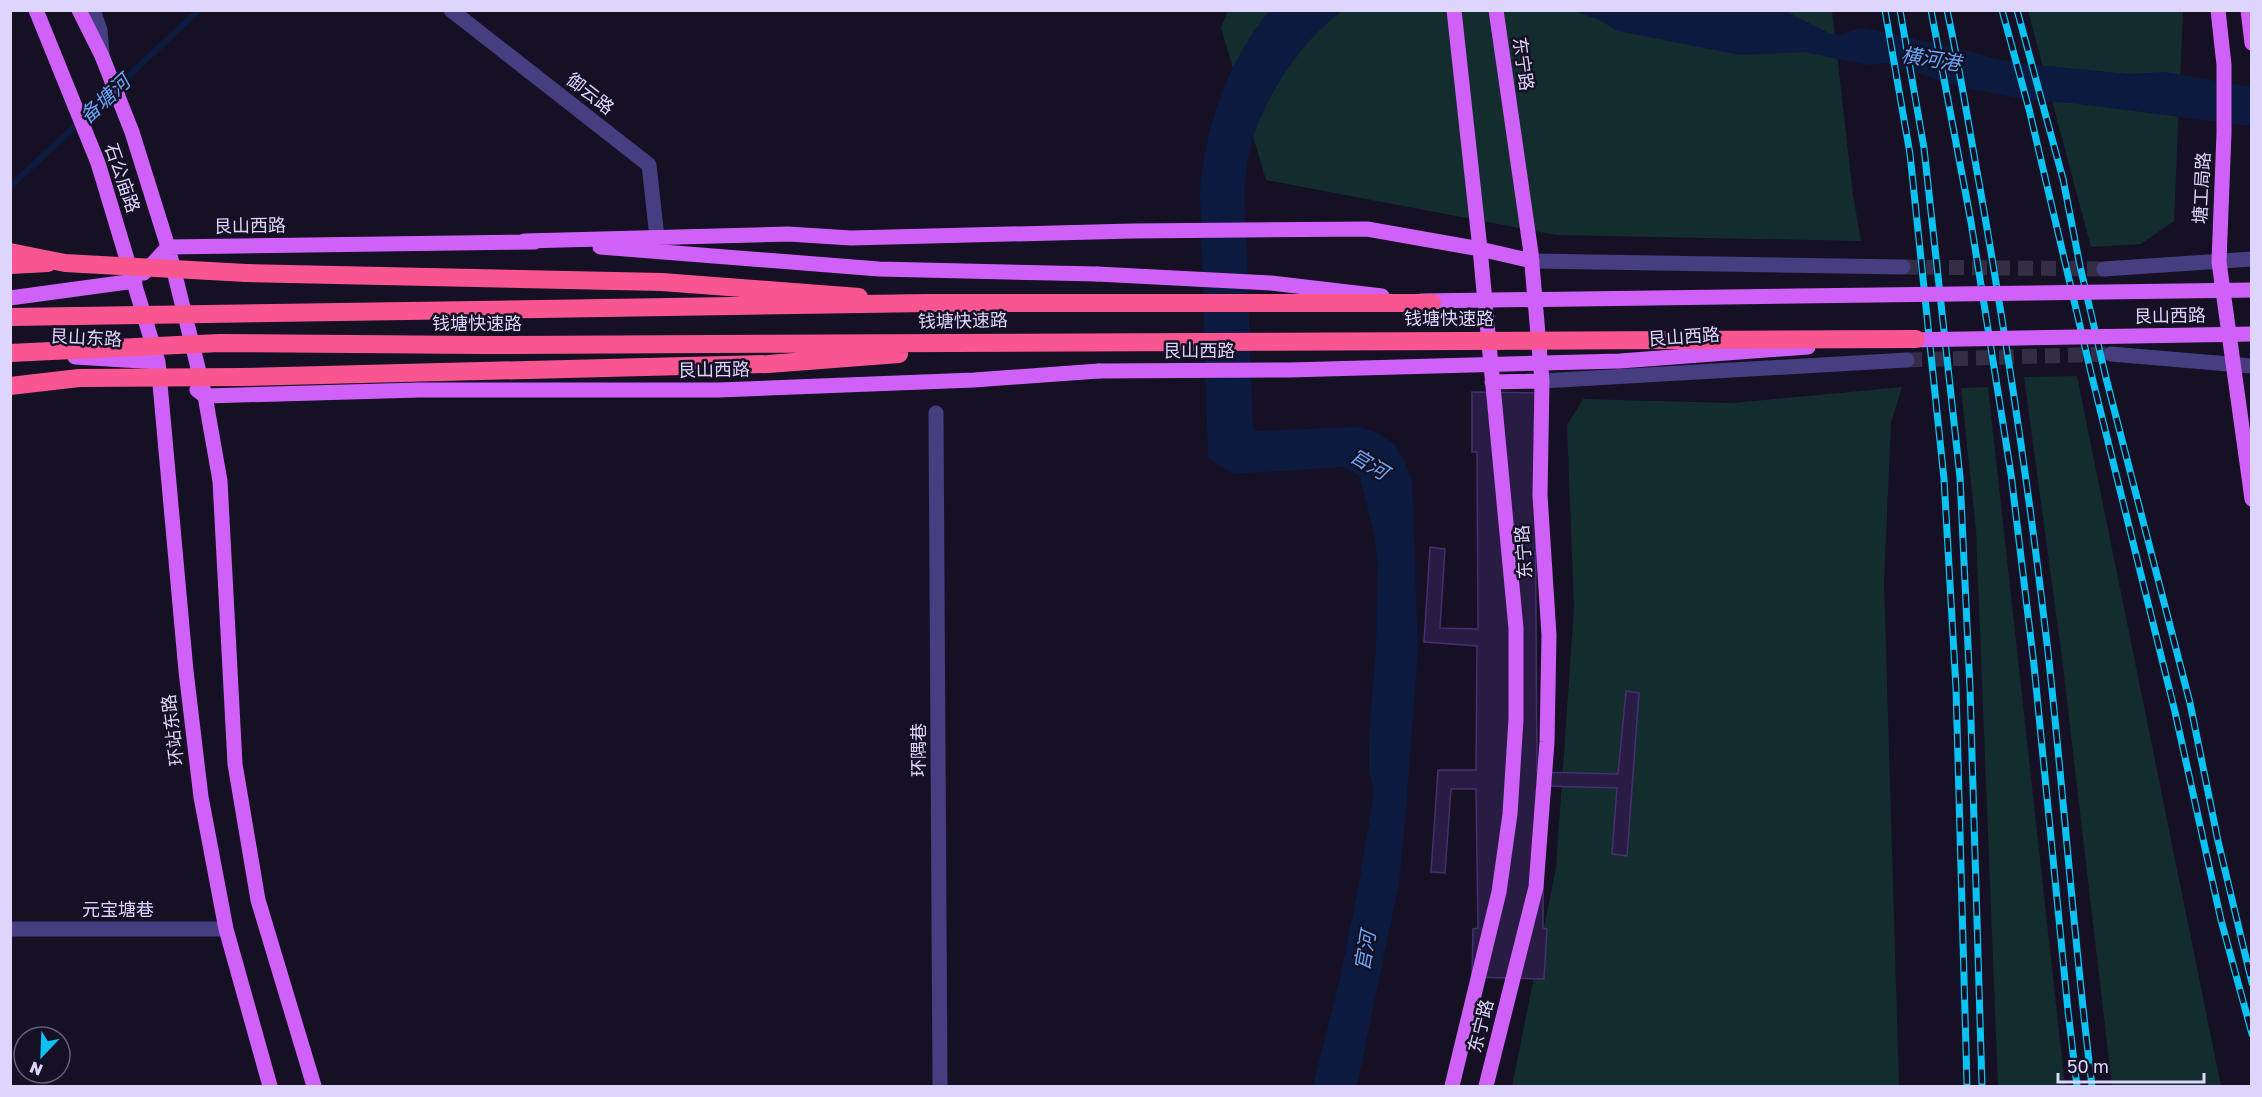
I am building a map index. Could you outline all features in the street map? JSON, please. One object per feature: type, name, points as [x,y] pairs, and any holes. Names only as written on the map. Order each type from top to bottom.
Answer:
[{"type":"highway","points":[[10,252],[65,263]]},
{"type":"highway","points":[[10,265],[65,263],[246,273],[662,282],[929,303]]},
{"type":"highway","name":"钱塘快速路","points":[[10,317],[929,303],[1432,303]]},
{"type":"highway","name":"钱塘快速路","points":[[10,353],[220,344],[495,345],[1916,339]]},
{"type":"highway","points":[[10,381],[768,364],[1066,341]]},
{"type":"highway","points":[[10,387],[79,378]]},
{"type":"main road","name":"石公庙路","points":[[36,10],[98,163],[158,362]]},
{"type":"main road","name":"石公庙路","points":[[79,10],[102,56],[132,132],[168,247],[205,396]]},
{"type":"main road","name":"东宁路","points":[[1452,1086],[1499,892],[1510,814],[1515,743],[1516,628],[1480,249],[1454,10]]},
{"type":"main road","name":"塘工局路","points":[[2218,10],[2224,65],[2219,262],[2252,499]]},
{"type":"main road","points":[[2248,10],[2252,43]]},
{"type":"main road","name":"东宁路","points":[[1486,1086],[1536,887],[1548,742],[1549,635],[1540,495],[1542,381],[1532,261],[1497,12]]},
{"type":"main road","name":"艮山西路","points":[[168,247],[788,234],[850,238],[1367,229],[1480,249],[1532,261]]},
{"type":"main road","name":"艮山西路","points":[[524,241],[879,269],[1097,274],[1271,283],[1432,303],[2252,290]]},
{"type":"main road","points":[[10,298],[135,281],[168,247]]},
{"type":"main road","name":"艮山西路","points":[[205,396],[419,390],[719,390],[974,380],[1099,371],[1301,369],[1620,361],[1916,339],[2252,334]]},
{"type":"main road","name":"艮山东路","points":[[10,353],[158,362]]},
{"type":"main road","points":[[158,362],[205,396],[220,481],[236,764],[258,900],[314,1086]]},
{"type":"main road","name":"环站东路","points":[[158,362],[186,671],[201,797],[226,929],[270,1086]]},
{"type":"main road","points":[[1492,381],[1542,381]]},
{"type":"street","name":"石公庙路","points":[[93,10],[100,30],[102,56]]},
{"type":"street","name":"御云路","points":[[451,10],[649,165],[657,237]]},
{"type":"street","points":[[2104,269],[2252,259]]},
{"type":"street","name":"艮山西路","points":[[1532,261],[1904,267]]},
{"type":"street","points":[[2110,354],[2252,366]]},
{"type":"street","name":"艮山西路","points":[[1542,381],[1907,360]]},
{"type":"street","name":"环隅巷","points":[[936,413],[940,1086]]},
{"type":"street","name":"元宝塘巷","points":[[10,929],[226,929]]},
{"type":"green space","points":[[1228,10],[1832,11],[1853,195],[1861,241],[1556,235],[1266,180],[1221,28]]},
{"type":"green space","points":[[2028,11],[2183,11],[2174,221],[2141,244],[2091,247]]},
{"type":"green space","points":[[2077,376],[2221,1086],[2112,1086],[2062,658],[2024,377]]},
{"type":"green space","points":[[1902,387],[1891,423],[1884,583],[1899,1086],[1512,1086],[1556,868],[1574,608],[1567,425],[1583,399],[1732,403]]},
{"type":"green space","points":[[1988,387],[2065,1086],[1998,1086],[1976,530],[1961,388]]},
{"type":"water","name":"官河","points":[[1269,11],[1342,11],[1312,38],[1285,73],[1264,111],[1247,163],[1245,206],[1253,431],[1358,427],[1376,432],[1394,444],[1404,460],[1412,481],[1418,649],[1405,821],[1399,883],[1357,1086],[1313,1086],[1339,983],[1374,794],[1369,768],[1369,739],[1376,648],[1378,561],[1374,533],[1360,477],[1344,467],[1232,474],[1208,457],[1200,191],[1203,167],[1213,119],[1230,73],[1254,30]]},
{"type":"water","name":"横河港","points":[[1574,11],[1785,11],[1831,34],[1841,35],[1865,28],[2001,60],[2128,74],[2164,72],[2251,87],[2251,126],[2071,103],[2028,100],[1958,86],[1885,63],[1868,65],[1804,52],[1740,55],[1618,31],[1599,20]]},
{"type":"building","points":[[1472,392],[1541,393],[1535,452],[1537,772],[1618,774],[1626,691],[1639,693],[1627,856],[1612,854],[1617,788],[1544,786],[1543,928],[1547,929],[1544,979],[1472,977],[1473,929],[1478,928],[1476,789],[1451,789],[1445,873],[1431,872],[1438,770],[1476,770],[1477,646],[1424,642],[1430,547],[1445,549],[1440,628],[1478,629],[1477,452],[1472,452]]},
{"type":"waterway","name":"备塘河","points":[[10,187],[199,10]]},
{"type":"tunnel","points":[[1903,267],[2104,269]]},
{"type":"tunnel","points":[[1907,360],[2111,354]]},
{"type":"railway","points":[[1885,10],[1910,154],[1944,479],[1956,688],[1967,1086]]},
{"type":"railway","points":[[1900,10],[1924,148],[1960,477],[1970,688],[1982,1086]]},
{"type":"railway","points":[[1931,10],[1971,222],[2011,474],[2034,665],[2077,1086]]},
{"type":"railway","points":[[1947,10],[1999,304],[2034,535],[2092,1086]]},
{"type":"railway","points":[[2002,10],[2029,109],[2092,377],[2175,712],[2221,920],[2252,1034]]},
{"type":"railway","points":[[2017,10],[2063,179],[2106,378],[2190,703],[2218,841],[2252,983]]}]
